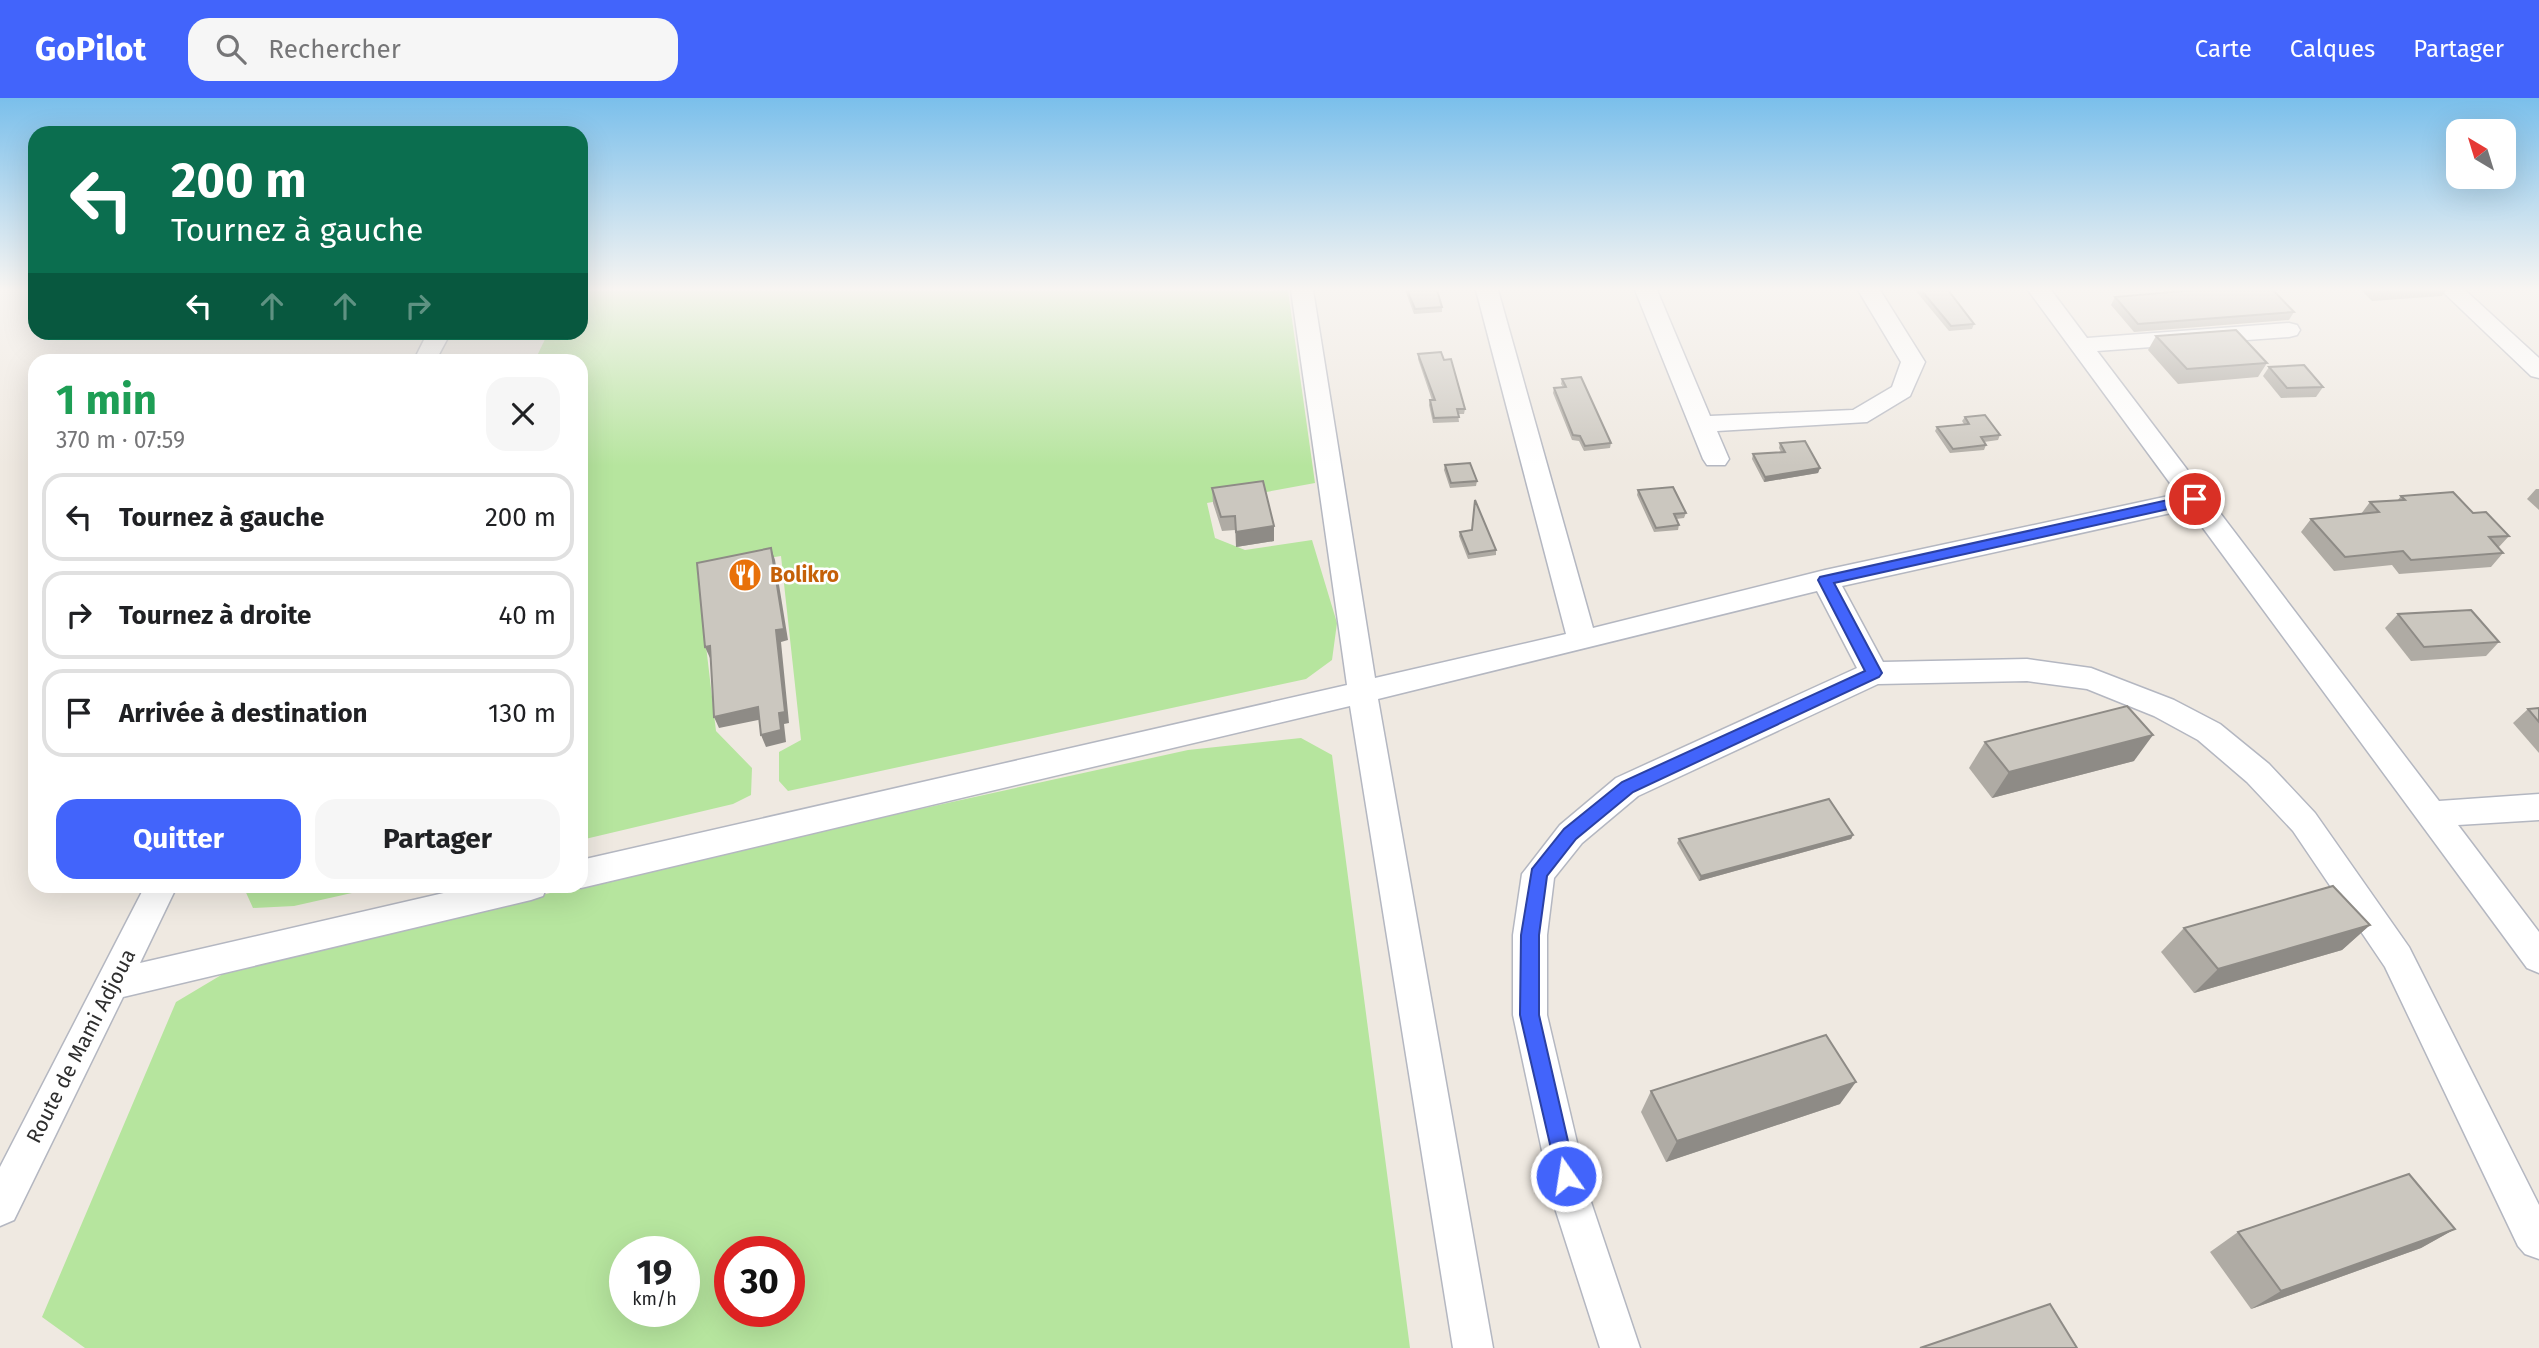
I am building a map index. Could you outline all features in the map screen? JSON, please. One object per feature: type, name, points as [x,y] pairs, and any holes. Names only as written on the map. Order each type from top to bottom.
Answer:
[{"type":"street","points":[[1311,348],[1362,691],[1473,1348]]},
{"type":"street","points":[[1503,348],[1582,641]]},
{"type":"street","points":[[1670,348],[1716,459]]},
{"type":"street","points":[[1700,424],[1858,417],[1902,391],[1913,362],[1905,348]]},
{"type":"street","points":[[2082,348],[2539,958]]},
{"type":"street","points":[[2515,348],[2539,371]]},
{"type":"street","points":[[588,872],[1582,641],[1825,580],[2195,499]]},
{"type":"street","points":[[1825,580],[1874,673]]},
{"type":"street","points":[[1620,1348],[1572,1202],[1530,1015],[1530,935],[1538,874],[1570,834],[1628,787],[1874,673],[2014,669],[2091,679],[2164,708],[2209,732],[2258,773],[2304,822],[2397,957],[2532,1232],[2539,1240]]},
{"type":"street","points":[[2431,814],[2539,807]]},
{"type":"street","name":"Route de Mami Adjoua","points":[[0,1207],[158,893]]},
{"type":"street","points":[[113,984],[501,893]]},
{"type":"green space","points":[[541,348],[1296,348],[1315,483],[1207,503],[1215,538],[1245,550],[1312,540],[1337,623],[1332,660],[1306,679],[788,791],[779,781],[779,752],[801,740],[781,556],[697,569],[716,731],[752,768],[751,795],[733,804],[588,838],[588,354],[538,354]]},
{"type":"green space","points":[[1301,738],[1332,755],[1410,1348],[85,1348],[42,1317],[176,1002],[238,965],[550,893],[588,893],[588,884],[1188,750]]},
{"type":"green space","points":[[246,893],[352,893],[294,906],[253,908]]},
{"type":"building","points":[[2168,348],[2253,348],[2267,363],[2187,369]]},
{"type":"building","points":[[1441,352],[1444,360],[1451,359],[1465,409],[1457,409],[1459,417],[1434,418],[1430,400],[1435,400],[1418,354]]},
{"type":"building","points":[[2304,365],[2323,387],[2287,388],[2269,367]]},
{"type":"building","points":[[1581,377],[1611,443],[1585,446],[1580,436],[1573,435],[1554,388],[1566,387],[1562,379]]},
{"type":"building","points":[[1985,415],[2000,435],[1981,437],[1986,445],[1953,449],[1937,427],[1969,424],[1965,417]]},
{"type":"building","points":[[1805,441],[1820,468],[1765,477],[1753,454],[1785,452],[1780,443]]},
{"type":"building","points":[[1470,463],[1477,481],[1451,483],[1445,465]]},
{"type":"building","points":[[1263,481],[1274,526],[1236,532],[1235,516],[1221,517],[1212,488]]},
{"type":"building","points":[[1673,487],[1686,513],[1674,514],[1679,525],[1656,528],[1638,490]]},
{"type":"building","points":[[2453,492],[2473,513],[2486,512],[2509,536],[2489,537],[2503,553],[2411,560],[2403,551],[2345,557],[2311,519],[2379,512],[2370,502],[2405,500],[2401,496]]},
{"type":"building","points":[[1475,500],[1496,550],[1469,554],[1460,532],[1472,530]]},
{"type":"building","points":[[771,548],[784,629],[776,630],[785,712],[779,713],[781,730],[761,735],[758,707],[714,717],[710,646],[705,647],[697,563]]},
{"type":"building","points":[[2471,610],[2499,642],[2424,647],[2398,614]]},
{"type":"building","points":[[2127,706],[2153,735],[2009,772],[1985,742]]},
{"type":"building","points":[[2539,708],[2539,722],[2528,709]]},
{"type":"building","points":[[1829,799],[1853,835],[1701,876],[1679,839]]},
{"type":"building","points":[[2333,886],[2370,925],[2218,969],[2184,928]]},
{"type":"building","points":[[1826,1035],[1856,1082],[1677,1141],[1651,1091]]},
{"type":"building","points":[[2409,1174],[2455,1229],[2281,1291],[2238,1232]]},
{"type":"building","points":[[2050,1304],[2077,1348],[1920,1348]]},
{"type":"place","name":"Bolikro","points":[[745,575]]},
{"type":"route","points":[[1566,1176],[1530,1015],[1530,935],[1538,874],[1570,834],[1628,787],[1874,673],[1825,580],[2195,499]]}]
